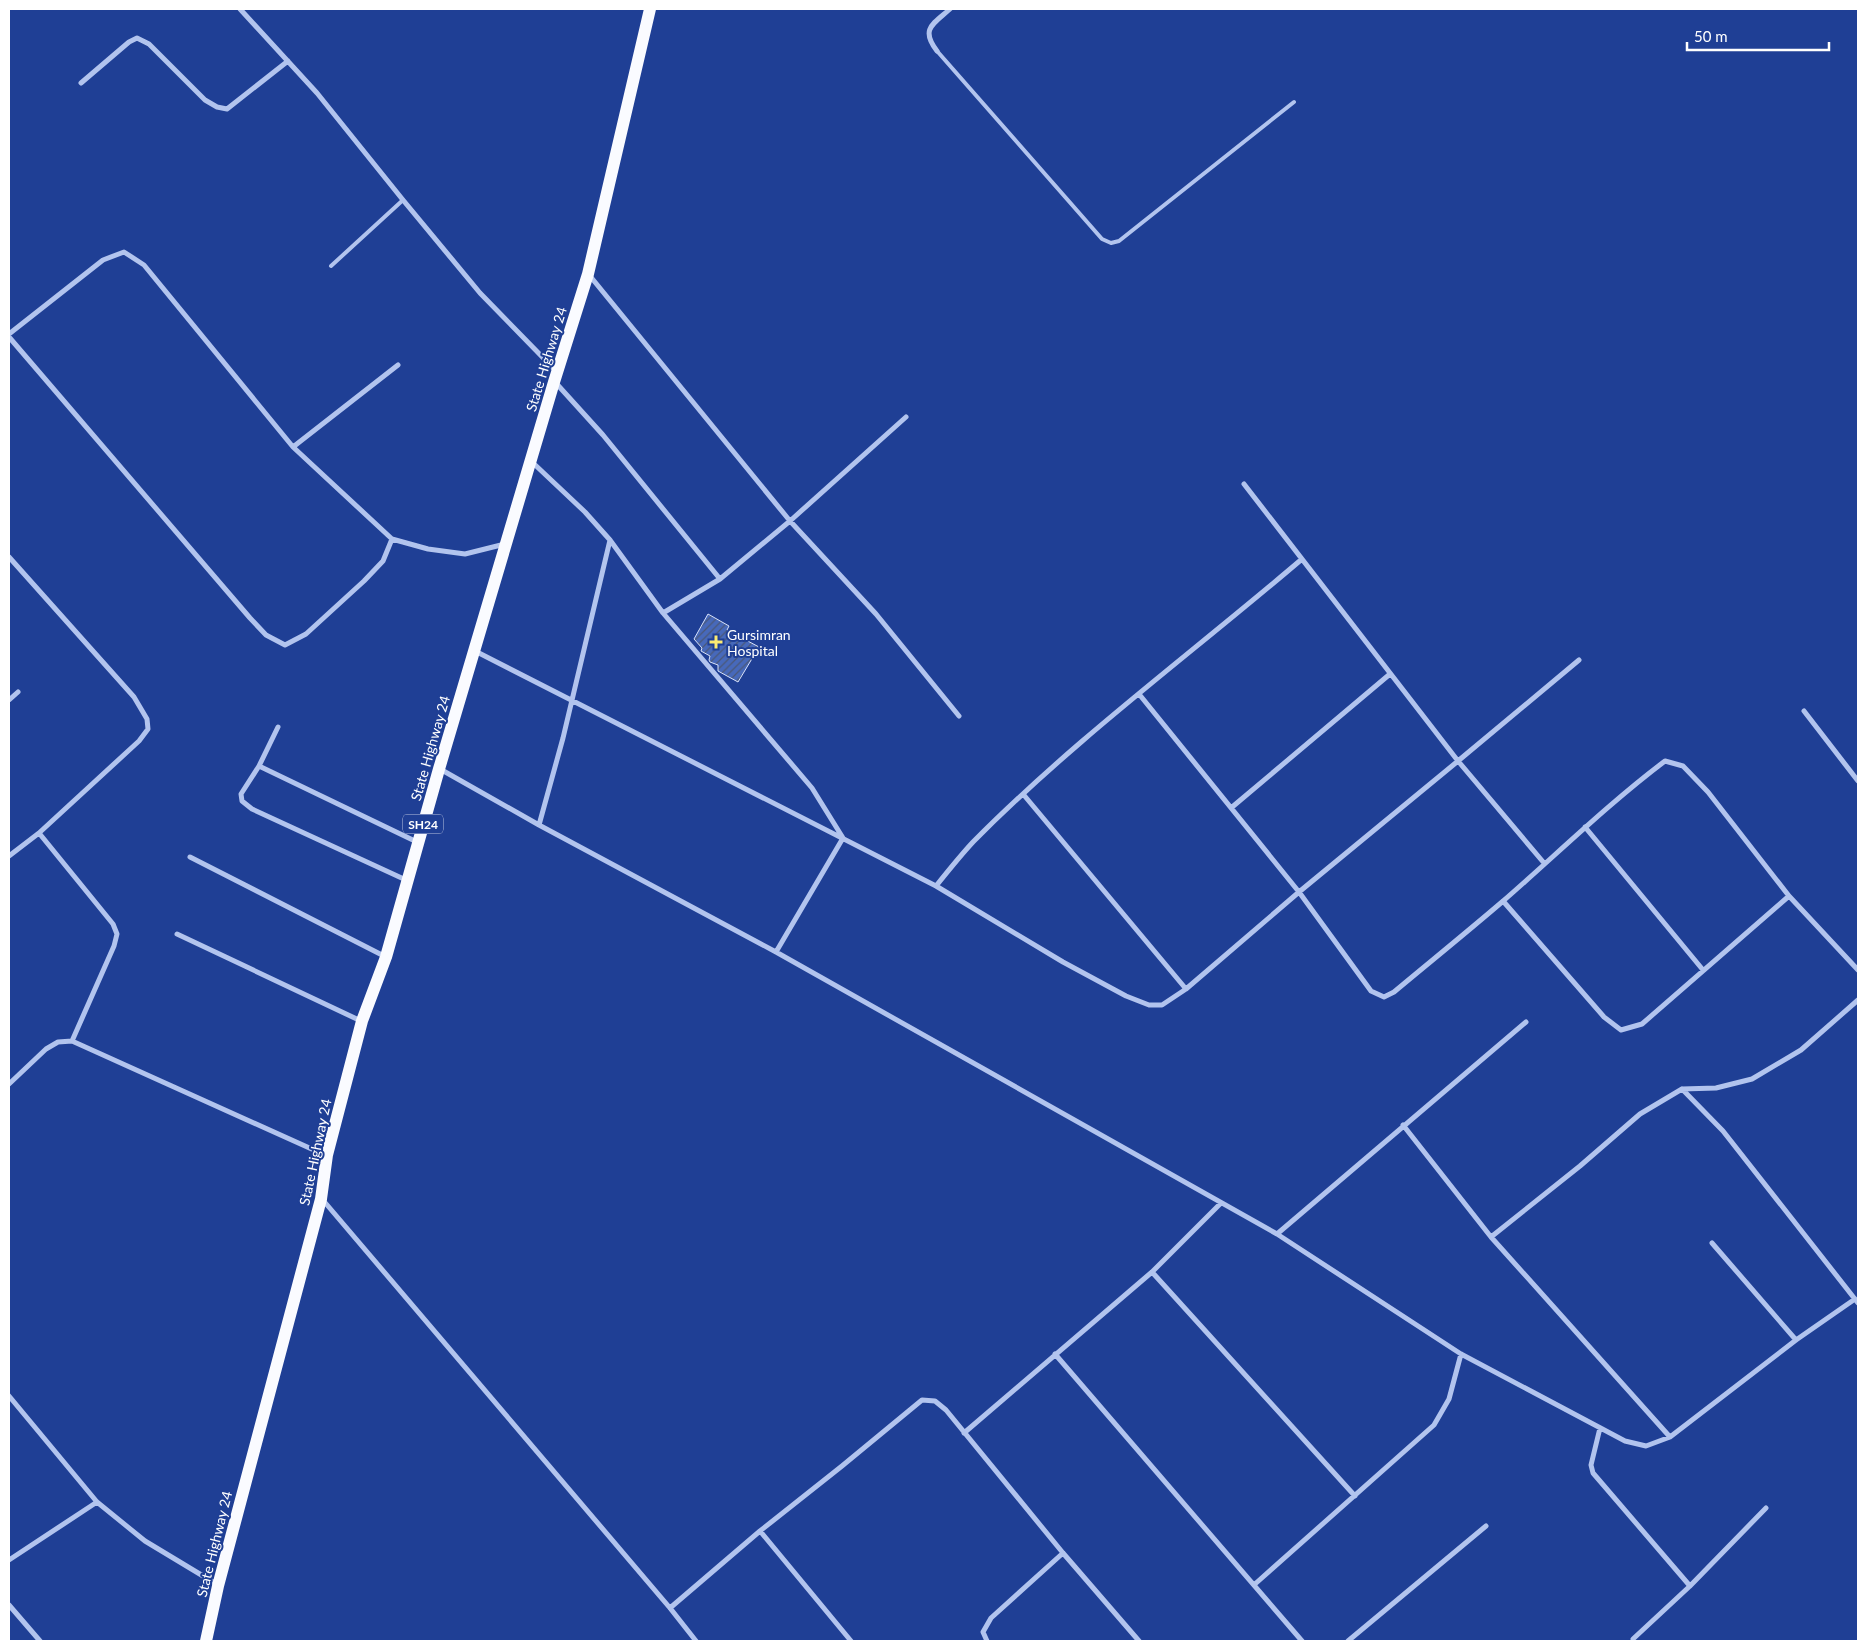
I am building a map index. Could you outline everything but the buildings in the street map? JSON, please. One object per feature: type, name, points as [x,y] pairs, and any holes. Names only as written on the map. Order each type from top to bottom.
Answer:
[{"type":"main road","name":"State Highway 24","points":[[206,1641],[218,1586],[321,1198],[327,1155],[362,1021],[386,957],[409,881],[439,768],[530,461],[588,274],[650,9]]},
{"type":"street","points":[[240,9],[317,92],[403,200],[480,293],[556,377],[720,579]]},
{"type":"street","points":[[938,51],[929,40],[928,32],[935,22],[950,9]]},
{"type":"street","points":[[81,83],[129,42],[138,38],[149,44],[205,100],[217,108],[227,109],[288,61]]},
{"type":"street","points":[[392,539],[383,561],[306,634],[285,645],[279,642],[266,635],[250,618],[9,336],[103,260],[124,252],[144,265],[293,447],[392,539],[428,549],[465,554],[506,544]]},
{"type":"street","points":[[588,274],[790,521],[876,614],[959,716]]},
{"type":"street","points":[[293,447],[398,365]]},
{"type":"street","points":[[663,614],[720,579],[790,521],[906,417]]},
{"type":"street","points":[[530,461],[585,512],[610,540],[663,614],[812,788],[843,838]]},
{"type":"street","points":[[1244,484],[1458,761],[1544,863]]},
{"type":"street","points":[[539,825],[563,738],[610,540]]},
{"type":"street","points":[[9,557],[134,696],[147,719],[148,729],[139,741],[39,833],[9,856]]},
{"type":"street","points":[[936,886],[972,844],[1022,794],[1302,559]]},
{"type":"street","points":[[474,651],[936,886],[1063,962],[1126,996],[1149,1005],[1162,1005],[1186,988],[1579,660]]},
{"type":"street","points":[[1231,808],[1390,674]]},
{"type":"street","points":[[9,700],[18,692]]},
{"type":"street","points":[[1139,694],[1299,892],[1371,991],[1384,996],[1394,992],[1503,901],[1585,827],[1666,761],[1684,766],[1708,792],[1789,896],[1858,970]]},
{"type":"street","points":[[1804,711],[1858,780]]},
{"type":"street","points":[[278,727],[259,766],[242,794],[242,801],[252,808],[409,881]]},
{"type":"street","points":[[259,766],[418,842]]},
{"type":"street","points":[[439,768],[539,825],[776,952],[1278,1234],[1461,1354],[1624,1441],[1646,1446],[1670,1437],[1796,1340],[1856,1301],[1723,1131],[1682,1089]]},
{"type":"street","points":[[1022,794],[1186,988]]},
{"type":"street","points":[[1585,827],[1703,970]]},
{"type":"street","points":[[39,833],[113,924],[117,934],[114,946],[72,1041]]},
{"type":"street","points":[[776,952],[843,838]]},
{"type":"street","points":[[190,857],[386,957]]},
{"type":"street","points":[[1503,901],[1604,1018],[1621,1030],[1642,1024],[1789,896]]},
{"type":"street","points":[[177,934],[362,1021]]},
{"type":"street","points":[[1491,1237],[1580,1166],[1640,1114],[1682,1089],[1716,1088],[1752,1079],[1801,1050],[1858,1000]]},
{"type":"street","points":[[1278,1234],[1526,1022]]},
{"type":"street","points":[[9,1084],[46,1049],[58,1042],[72,1041],[327,1155]]},
{"type":"street","points":[[1404,1125],[1491,1237],[1670,1437]]},
{"type":"street","points":[[321,1198],[696,1641]]},
{"type":"street","points":[[964,1433],[1152,1272],[1221,1203]]},
{"type":"street","points":[[1712,1243],[1796,1340]]},
{"type":"street","points":[[1152,1272],[1355,1496]]},
{"type":"street","points":[[1055,1354],[1255,1584],[1302,1641]]},
{"type":"street","points":[[1255,1584],[1434,1425],[1449,1399],[1461,1354]]},
{"type":"street","points":[[9,1396],[96,1502],[145,1541],[218,1586]]},
{"type":"street","points":[[670,1608],[760,1531],[922,1400],[935,1401],[964,1433],[1063,1554],[1139,1641]]},
{"type":"street","points":[[1600,1428],[1591,1465],[1593,1473],[1690,1586]]},
{"type":"street","points":[[9,1560],[96,1502]]},
{"type":"street","points":[[1633,1639],[1690,1586],[1766,1508]]},
{"type":"street","points":[[1348,1641],[1486,1526]]},
{"type":"street","points":[[760,1531],[851,1641]]},
{"type":"street","points":[[987,1641],[983,1632],[991,1618],[1063,1554]]},
{"type":"street","points":[[9,1605],[40,1641]]},
{"type":"lane","points":[[938,51],[1102,240],[1111,243],[1119,241],[1294,102]]},
{"type":"lane","points":[[331,266],[403,200]]},
{"type":"place","name":"Gursimran Hospital","points":[[716,642]]}]
